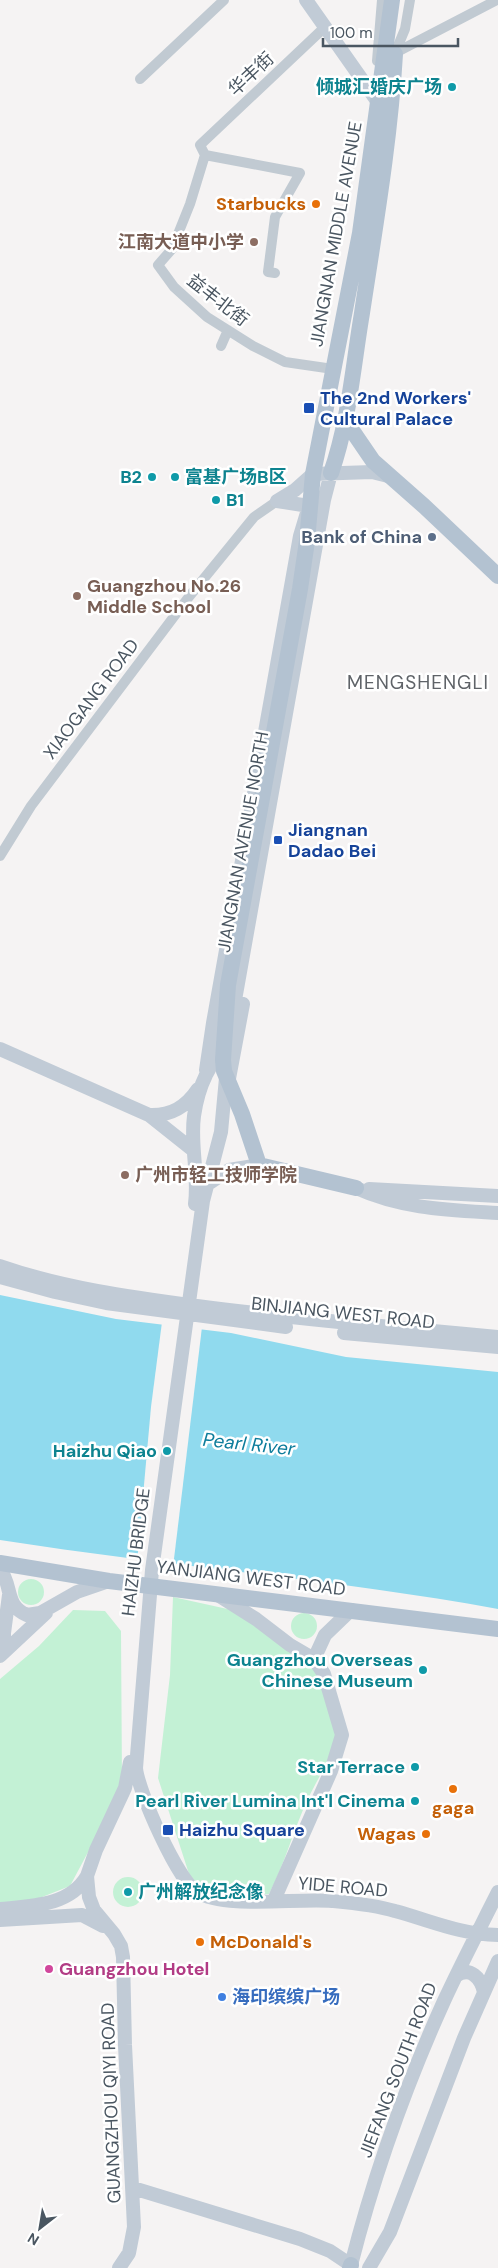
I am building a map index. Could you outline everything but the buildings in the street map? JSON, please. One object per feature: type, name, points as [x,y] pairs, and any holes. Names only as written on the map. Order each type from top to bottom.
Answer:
[{"type":"main road","points":[[306,0],[390,119]]},
{"type":"main road","name":"JIANGNAN MIDDLE AVENUE","points":[[313,474],[357,251],[392,0]]},
{"type":"main road","name":"JIANGNAN MIDDLE AVENUE","points":[[331,473],[345,420],[390,119],[401,0]]},
{"type":"main road","points":[[345,420],[373,461],[498,576]]},
{"type":"main road","points":[[277,501],[295,490],[313,474],[372,472],[388,476]]},
{"type":"main road","name":"JIANGNAN AVENUE NORTH","points":[[197,1218],[218,1148],[227,1085],[229,1038],[238,984],[324,500],[331,473]]},
{"type":"main road","name":"JIANGNAN AVENUE NORTH","points":[[197,1218],[197,1184],[193,1150],[196,1105],[206,1075],[215,1060],[220,1044],[228,985],[300,589],[307,542],[313,474]]},
{"type":"main road","points":[[149,1115],[170,1113],[185,1105],[206,1075],[212,1031],[300,536],[309,506],[277,501]]},
{"type":"main road","points":[[228,985],[223,1060],[227,1085],[242,1114],[258,1165]]},
{"type":"main road","points":[[0,1049],[149,1115],[193,1150]]},
{"type":"main road","points":[[207,1185],[229,1170],[258,1165],[356,1188],[498,1196]]},
{"type":"main road","points":[[356,1188],[377,1197],[407,1205],[498,1213]]},
{"type":"main road","name":"HAIZHU BRIDGE","points":[[87,1876],[96,1850],[129,1776],[136,1721],[146,1578],[197,1218]]},
{"type":"main road","points":[[0,1266],[80,1287],[185,1309]]},
{"type":"main road","points":[[0,1277],[79,1298],[185,1309]]},
{"type":"main road","name":"BINJIANG WEST ROAD","points":[[185,1309],[498,1337]]},
{"type":"main road","name":"BINJIANG WEST ROAD","points":[[185,1309],[270,1326],[498,1347]]},
{"type":"main road","name":"YANJIANG WEST ROAD","points":[[0,1557],[199,1586],[498,1618]]},
{"type":"main road","name":"YANJIANG WEST ROAD","points":[[0,1563],[109,1581],[498,1629]]},
{"type":"main road","points":[[0,1569],[6,1579],[9,1593],[16,1609],[33,1616],[77,1592],[109,1581]]},
{"type":"main road","points":[[2,1654],[9,1593]]},
{"type":"main road","points":[[217,1595],[244,1611],[290,1645],[314,1659],[324,1674],[342,1735],[332,1771],[274,1900]]},
{"type":"main road","points":[[2,1654],[52,1607]]},
{"type":"main road","points":[[314,1659],[326,1635],[351,1610]]},
{"type":"main road","name":"HAIZHU BRIDGE","points":[[136,1721],[136,1768],[140,1787],[163,1839],[186,1882]]},
{"type":"main road","points":[[0,1908],[44,1904],[59,1899],[76,1890],[87,1876]]},
{"type":"main road","name":"GUANGZHOU QIYI ROAD","points":[[87,1876],[89,1897],[94,1910],[114,1934],[121,1946],[125,1973],[125,2045],[134,2227],[133,2240],[124,2262],[119,2268]]},
{"type":"main road","name":"YIDE ROAD","points":[[186,1882],[196,1892],[217,1899],[330,1901],[373,1906],[444,1928],[477,1935],[498,1935]]},
{"type":"main road","name":"JIEFANG SOUTH ROAD","points":[[351,2267],[360,2228],[393,2131],[433,2028],[456,1976],[498,1892]]},
{"type":"main road","points":[[0,1920],[82,1915],[99,1923],[114,1934]]},
{"type":"main road","points":[[369,2268],[390,2232],[452,2068],[498,1961]]},
{"type":"main road","points":[[456,1976],[466,1972],[473,1974],[481,1982],[484,1992]]},
{"type":"main road","points":[[133,2188],[300,2239],[330,2251],[351,2267]]},
{"type":"street","points":[[140,79],[224,0]]},
{"type":"street","points":[[379,104],[377,59],[382,0]]},
{"type":"street","points":[[395,52],[405,29],[410,0]]},
{"type":"street","points":[[395,52],[497,0]]},
{"type":"street","name":"华丰街","points":[[205,155],[200,145],[325,27]]},
{"type":"street","points":[[205,155],[300,173],[275,217],[268,272],[275,273]]},
{"type":"street","name":"益丰北街","points":[[205,155],[190,204],[172,249],[158,265],[174,287],[208,317],[253,346],[285,362],[333,369]]},
{"type":"street","points":[[221,346],[228,330]]},
{"type":"street","name":"XIAOGANG ROAD","points":[[0,856],[31,806],[188,598],[254,517],[277,501]]},
{"type":"green space","points":[[31,1579],[40,1583],[44,1592],[40,1601],[31,1605],[22,1601],[18,1592],[22,1583]]},
{"type":"green space","name":"Haizhu Square","points":[[173,1597],[232,1610],[311,1665],[329,1701],[335,1730],[334,1746],[303,1811],[269,1894],[227,1895],[209,1890],[190,1877],[158,1778],[170,1675]]},
{"type":"green space","points":[[73,1610],[105,1611],[121,1631],[122,1783],[103,1824],[70,1886],[27,1903],[0,1904],[0,1679],[39,1646]]},
{"type":"green space","points":[[304,1613],[313,1617],[317,1626],[313,1635],[304,1639],[295,1635],[291,1626],[295,1617]]},
{"type":"green space","points":[[128,1877],[139,1881],[143,1892],[139,1903],[128,1907],[117,1903],[113,1892],[117,1881]]},
{"type":"water","name":"Pearl River","points":[[0,1295],[116,1319],[231,1333],[346,1357],[498,1372],[498,1609],[374,1589],[125,1558],[0,1540]]},
{"type":"pier","points":[[162,1322],[202,1327],[173,1567],[137,1563],[151,1407]]},
{"type":"place","name":"倾城汇婚庆广场","points":[[452,87]]},
{"type":"place","name":"Starbucks","points":[[316,204]]},
{"type":"place","name":"江南大道中小学","points":[[254,242]]},
{"type":"place","name":"The 2nd Workers' Cultural Palace","points":[[309,408]]},
{"type":"place","name":"B2","points":[[152,477]]},
{"type":"place","name":"富基广场B区","points":[[175,477]]},
{"type":"place","name":"B1","points":[[216,500]]},
{"type":"place","name":"Bank of China","points":[[432,537]]},
{"type":"place","name":"Guangzhou No.26 Middle School","points":[[77,596]]},
{"type":"place","name":"Jiangnan Dadao Bei","points":[[278,840]]},
{"type":"place","name":"广州市轻工技师学院","points":[[125,1175]]},
{"type":"place","name":"Haizhu Qiao","points":[[167,1451]]},
{"type":"place","name":"Guangzhou Overseas Chinese Museum","points":[[423,1670]]},
{"type":"place","name":"Star Terrace","points":[[415,1767]]},
{"type":"place","name":"gaga","points":[[453,1789]]},
{"type":"place","name":"Pearl River Lumina Int'l Cinema","points":[[415,1801]]},
{"type":"place","name":"Haizhu Square","points":[[168,1830]]},
{"type":"place","name":"Wagas","points":[[426,1834]]},
{"type":"place","name":"广州解放纪念像","points":[[128,1892]]},
{"type":"place","name":"McDonald's","points":[[200,1942]]},
{"type":"place","name":"Guangzhou Hotel","points":[[49,1969]]},
{"type":"place","name":"海印缤缤广场","points":[[222,1997]]},
{"type":"district","name":"MENGSHENGLI","points":[[418,682]]}]
